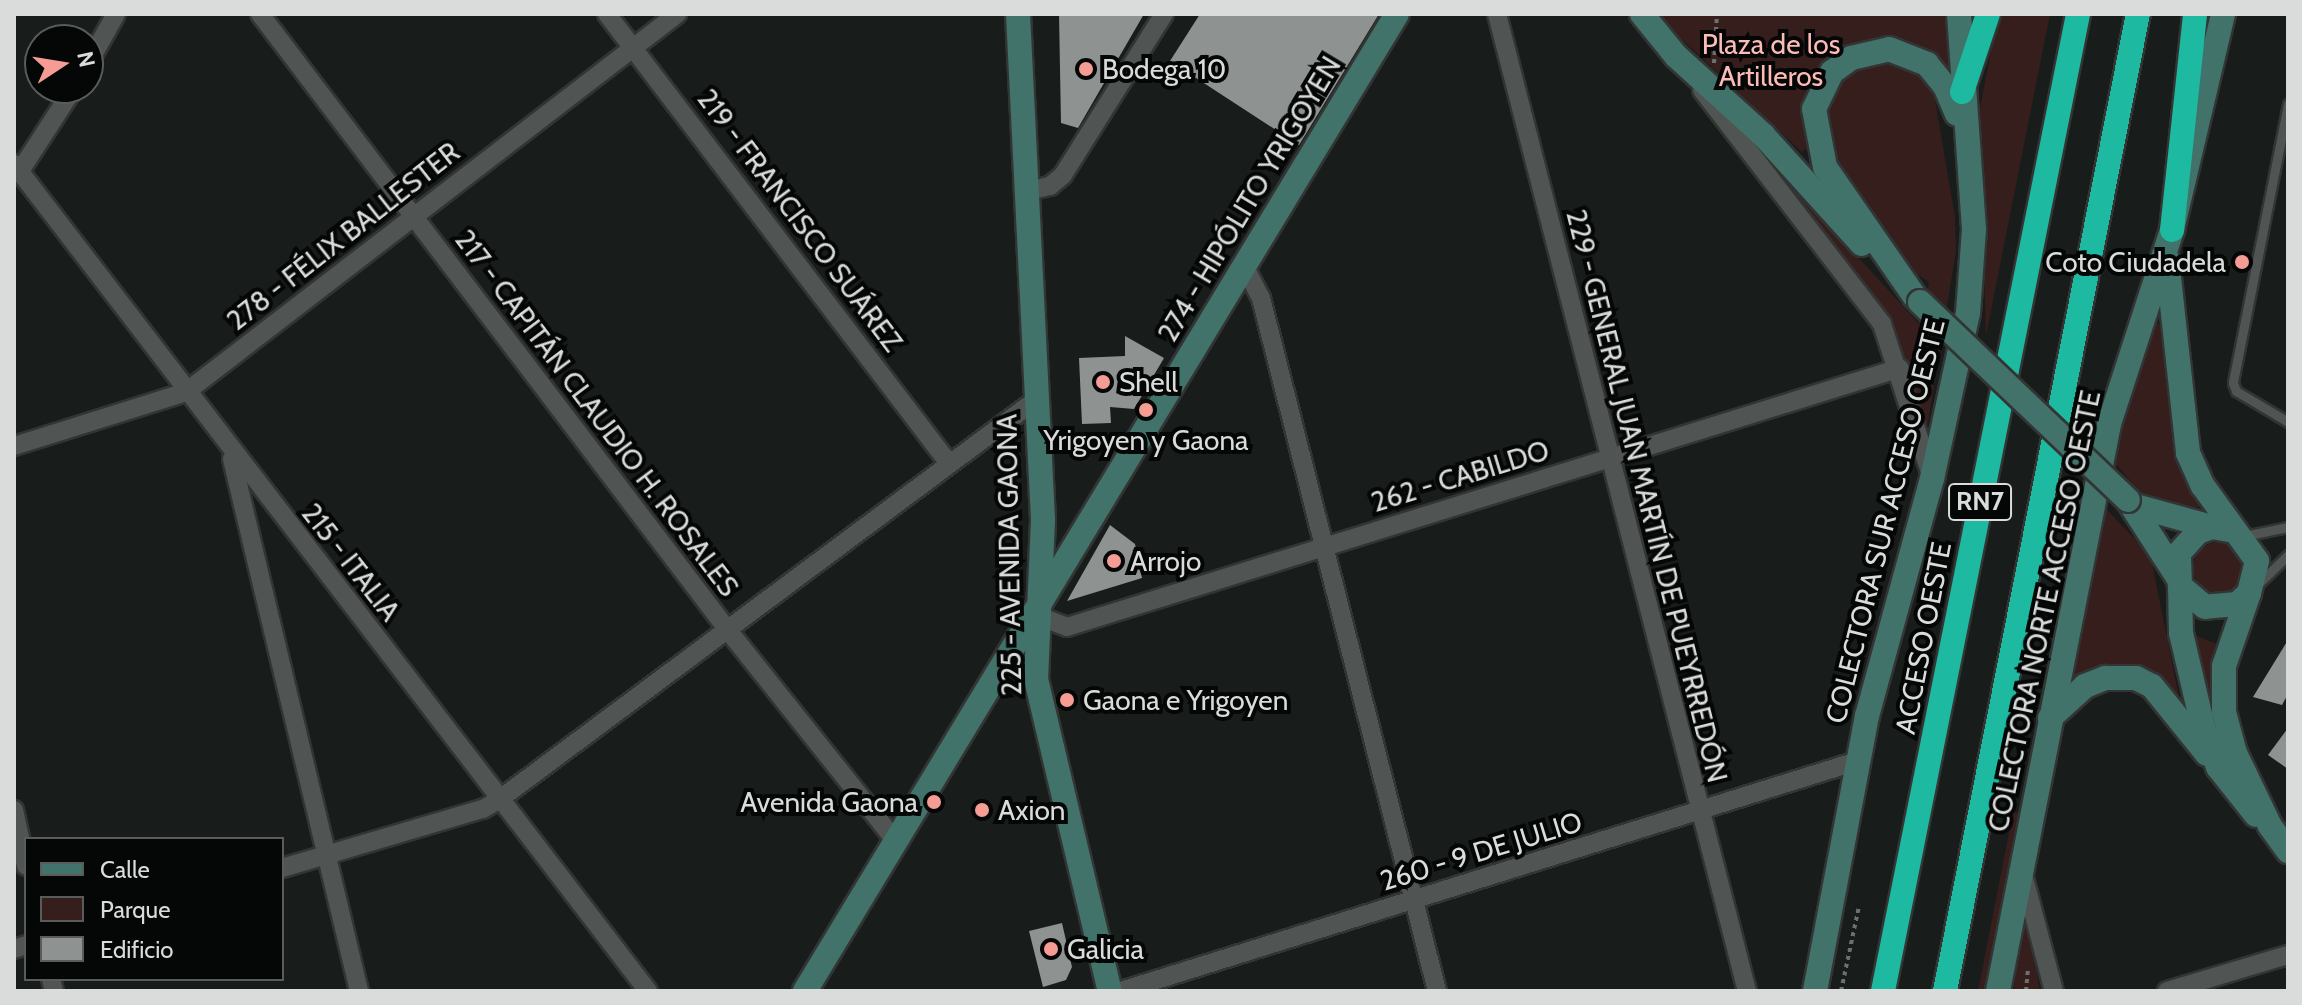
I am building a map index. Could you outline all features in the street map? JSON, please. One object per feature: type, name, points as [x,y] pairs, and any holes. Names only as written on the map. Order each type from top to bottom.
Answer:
[{"type":"highway","points":[[1962,92],[1988,14]]},
{"type":"highway","name":"ACCESO OESTE","points":[[1883,991],[2078,14]]},
{"type":"highway","name":"RN7","points":[[1945,991],[2138,14]]},
{"type":"highway","points":[[2169,239],[2195,14]]},
{"type":"street","points":[[104,35],[116,14]]},
{"type":"street","name":"217 - CAPITÁN CLAUDIO H. ROSALES","points":[[260,14],[727,629],[895,840]]},
{"type":"street","name":"219 - FRANCISCO SUÁREZ","points":[[607,14],[947,461]]},
{"type":"street","name":"278 - FÉLIX BALLESTER","points":[[14,446],[186,392],[677,14]]},
{"type":"street","name":"225 - AVENIDA GAONA","points":[[1018,14],[1043,520],[1036,615],[1036,679],[1110,991]]},
{"type":"street","points":[[1028,191],[1050,186],[1063,175],[1164,14]]},
{"type":"street","name":"274 - HIPÓLITO YRIGOYEN","points":[[805,991],[1036,615],[1397,14]]},
{"type":"street","name":"229 - GENERAL JUAN MARTÍN DE PUEYRREDÓN","points":[[1497,14],[1747,991]]},
{"type":"street","points":[[1642,14],[1873,310],[1900,368],[1932,479]]},
{"type":"street","name":"COLECTORA SUR ACCESO OESTE","points":[[1815,991],[1857,761],[1884,644],[1932,479],[1968,313],[1974,229],[1962,92],[1959,14]]},
{"type":"street","name":"COLECTORA NORTE ACCESO OESTE","points":[[1998,991],[2109,424],[2169,239],[2223,14]]},
{"type":"street","points":[[1918,299],[1825,167],[1814,127],[1820,90],[1832,72],[1851,58],[1889,49],[1914,57],[1945,86],[1968,148]]},
{"type":"street","points":[[1676,56],[1763,135],[1918,299],[2130,503],[2178,581],[2205,607],[2237,604],[2251,590]]},
{"type":"street","points":[[17,168],[63,104]]},
{"type":"street","name":"215 - ITALIA","points":[[17,168],[231,452],[648,991]]},
{"type":"street","points":[[2169,239],[2188,453],[2230,532],[2257,561],[2251,590],[2224,666],[2222,693],[2228,733],[2270,826],[2288,851]]},
{"type":"street","points":[[1244,265],[1261,298],[1437,991]]},
{"type":"street","name":"262 - CABILDO","points":[[1036,615],[1067,627],[1900,368]]},
{"type":"street","points":[[284,867],[483,809],[500,799],[947,461],[1037,399]]},
{"type":"street","points":[[231,452],[359,991]]},
{"type":"street","points":[[2130,503],[2230,532]]},
{"type":"street","points":[[2218,767],[2186,663],[2178,581],[2179,553],[2187,541],[2230,532]]},
{"type":"street","points":[[2050,718],[2085,686],[2113,677],[2136,678],[2152,686],[2247,808],[2270,826]]},
{"type":"street","name":"260 - 9 DE JULIO","points":[[1121,991],[1699,813],[1857,761]]},
{"type":"street","points":[[14,810],[24,857]]},
{"type":"street","points":[[2022,871],[2054,991]]},
{"type":"street","points":[[2167,991],[2288,955]]},
{"type":"lane","points":[[2288,104],[2233,383],[2236,391],[2288,422]]},
{"type":"lane","points":[[2230,532],[2288,527]]},
{"type":"lane","points":[[2251,590],[2288,555]]},
{"type":"path","points":[[1711,68],[1718,54],[1717,14]]},
{"type":"path","points":[[1841,991],[1859,906]]},
{"type":"green space","name":"Plaza de los Artilleros","points":[[1655,14],[1949,14],[1953,77],[1930,55],[1822,68],[1804,100],[1808,147],[1802,152]]},
{"type":"green space","points":[[1998,14],[2050,14],[1986,336],[1979,113]]},
{"type":"green space","points":[[1882,61],[1911,67],[1933,88],[1955,217],[1956,251],[1925,441],[1910,370],[1891,326],[1730,116],[1919,324],[1929,282],[1917,274],[1825,145],[1822,115],[1833,85],[1855,67]]},
{"type":"green space","points":[[2154,322],[2162,325],[2205,506],[2176,510],[2146,500],[2117,465],[2107,510],[2141,545],[2148,543],[2182,712],[2165,688],[2070,685],[2066,679],[2109,455]]},
{"type":"green space","points":[[2219,542],[2237,550],[2245,568],[2237,586],[2219,594],[2201,586],[2193,568],[2201,550]]},
{"type":"green space","points":[[2189,633],[2222,646],[2211,691],[2224,748],[2216,740]]},
{"type":"green space","points":[[2013,812],[2019,814],[1987,991],[1978,991]]},
{"type":"green space","points":[[2025,922],[2029,928],[2040,991],[2014,991],[2018,935]]},
{"type":"building","name":"Bodega 10","points":[[1059,14],[1144,14],[1078,128],[1061,123]]},
{"type":"building","points":[[1200,14],[1379,14],[1299,145],[1170,61]]},
{"type":"building","points":[[1125,336],[1164,358],[1134,409],[1110,407],[1111,423],[1082,424],[1079,358],[1125,356]]},
{"type":"building","name":"Arrojo","points":[[1110,525],[1135,544],[1142,578],[1067,601]]},
{"type":"building","points":[[2288,640],[2288,694],[2282,705],[2253,697]]},
{"type":"building","points":[[2288,728],[2288,769],[2268,755]]},
{"type":"building","name":"Galicia","points":[[1062,923],[1072,967],[1066,980],[1043,987],[1029,931]]},
{"type":"place","name":"Bodega 10","points":[[1086,69]]},
{"type":"place","name":"Coto Ciudadela","points":[[2242,262]]},
{"type":"place","name":"Shell","points":[[1103,382]]},
{"type":"place","name":"Yrigoyen y Gaona","points":[[1146,410]]},
{"type":"place","name":"Arrojo","points":[[1114,561]]},
{"type":"place","name":"Gaona e Yrigoyen","points":[[1067,700]]},
{"type":"place","name":"Avenida Gaona","points":[[934,802]]},
{"type":"place","name":"Axion","points":[[982,810]]},
{"type":"place","name":"Galicia","points":[[1051,949]]}]
